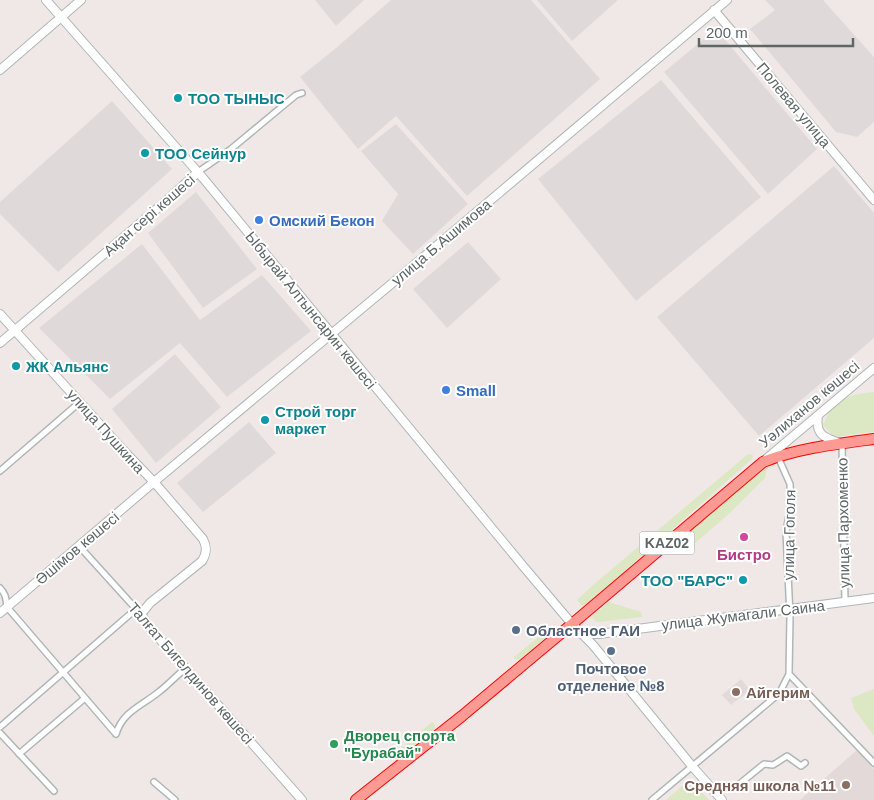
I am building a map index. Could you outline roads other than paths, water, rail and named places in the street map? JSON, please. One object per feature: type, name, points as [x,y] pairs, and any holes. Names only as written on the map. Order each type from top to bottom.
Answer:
[{"type":"highway","name":"Уәлиханов көшесі","points":[[356,800],[462,716],[763,462],[806,449],[874,440]]},
{"type":"street","name":"Ыбырай Алтынсарин көшесі","points":[[46,0],[198,172],[572,624],[593,646],[722,800]]},
{"type":"street","points":[[0,70],[81,0]]},
{"type":"street","name":"улица Б.Ашимова","points":[[154,482],[727,0]]},
{"type":"street","name":"Полевая улица","points":[[714,10],[874,200]]},
{"type":"street","name":"Ақан сері көшесі","points":[[0,343],[198,172],[231,149],[296,95],[302,93]]},
{"type":"street","name":"улица Пушкина","points":[[0,314],[154,482],[205,543],[206,551],[200,564],[138,612]]},
{"type":"street","name":"Уәлиханов көшесі","points":[[763,462],[874,368]]},
{"type":"street","points":[[0,462],[2,469],[80,402]]},
{"type":"street","points":[[818,416],[817,426],[821,434],[828,439],[842,444]]},
{"type":"street","name":"улица Пархоменко","points":[[842,444],[845,602]]},
{"type":"street","name":"улица Гоголя","points":[[778,456],[790,484],[791,504],[786,532],[790,616],[789,674]]},
{"type":"street","name":"Әшімов көшесі","points":[[0,613],[154,482]]},
{"type":"street","name":"Талғат Бигелдинов көшесі","points":[[79,546],[302,800]]},
{"type":"street","points":[[0,588],[7,599],[7,607],[116,734],[120,723],[127,714],[159,692],[186,668]]},
{"type":"street","name":"улица Жумагали Саина","points":[[582,634],[874,598]]},
{"type":"street","points":[[0,727],[138,612]]},
{"type":"street","points":[[652,800],[775,697],[789,674],[874,763]]},
{"type":"street","points":[[19,754],[85,698]]},
{"type":"street","points":[[0,733],[54,791]]},
{"type":"street","points":[[737,786],[764,764],[773,765],[787,756],[801,766],[805,763]]},
{"type":"street","points":[[154,782],[175,800]]},
{"type":"place","name":"ТОО ТЫНЫС","points":[[178,98]]},
{"type":"place","name":"ТОО Сейнур","points":[[145,153]]},
{"type":"place","name":"Омский Бекон","points":[[259,220]]},
{"type":"place","name":"ЖК Альянс","points":[[16,366]]},
{"type":"place","name":"Small","points":[[446,390]]},
{"type":"place","name":"Строй торг маркет","points":[[265,420]]},
{"type":"place","name":"Бистро","points":[[744,537]]},
{"type":"place","name":"ТОО \"БАРС\"","points":[[743,580]]},
{"type":"place","name":"Областное ГАИ","points":[[516,630]]},
{"type":"place","name":"Почтовое отделение №8","points":[[611,651]]},
{"type":"place","name":"Айгерим","points":[[736,692]]},
{"type":"place","name":"Дворец спорта \"Бурабай\"","points":[[334,744]]},
{"type":"place","name":"Средняя школа №11","points":[[846,785]]}]
